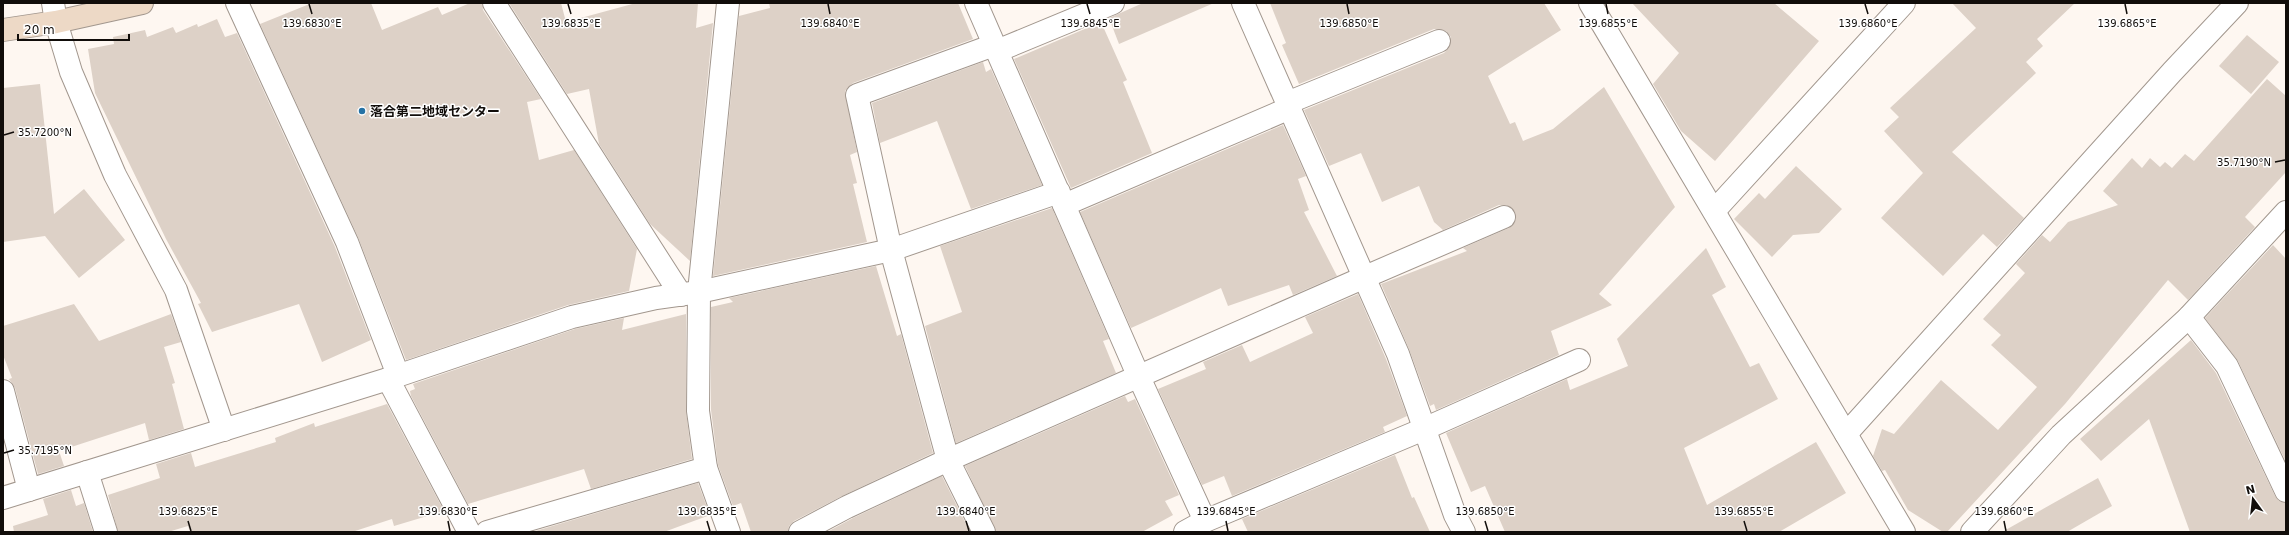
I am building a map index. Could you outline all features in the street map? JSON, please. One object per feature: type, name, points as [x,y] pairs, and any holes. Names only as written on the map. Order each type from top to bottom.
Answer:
[{"type":"street","points":[[3,30],[54,13],[142,3]]},
{"type":"street","points":[[237,3],[347,242],[393,377],[469,531],[706,468]]},
{"type":"street","points":[[494,3],[690,294]]},
{"type":"street","points":[[728,3],[690,294],[698,411],[706,468],[729,532]]},
{"type":"street","points":[[976,3],[1138,375],[1207,526]]},
{"type":"street","points":[[984,532],[948,460],[890,250],[857,95],[996,48],[1113,3]]},
{"type":"street","points":[[1243,3],[1398,354],[1455,515],[1464,532]]},
{"type":"street","points":[[1590,3],[1904,532]]},
{"type":"street","points":[[1714,211],[1904,3]]},
{"type":"street","points":[[1846,434],[2166,78],[2237,3]]},
{"type":"street","points":[[54,13],[72,72],[115,175],[176,290],[224,430]]},
{"type":"street","points":[[3,498],[393,377],[572,317],[656,298],[690,294],[890,250],[1061,198],[1289,106],[1439,41]]},
{"type":"street","points":[[1972,532],[2061,435],[2189,317],[2286,212]]},
{"type":"street","points":[[800,532],[847,507],[948,460],[1138,375],[1504,217]]},
{"type":"street","points":[[2189,317],[2227,366],[2286,491]]},
{"type":"street","points":[[1186,532],[1207,526],[1580,360]]},
{"type":"street","points":[[3,391],[30,490]]},
{"type":"street","points":[[87,472],[106,532]]},
{"type":"building","points":[[312,3],[371,3],[382,30],[438,7],[442,15],[470,3],[482,3],[483,10],[541,99],[527,102],[539,160],[574,150],[637,249],[629,291],[568,305],[406,360],[358,237],[260,24]]},
{"type":"building","points":[[509,3],[561,3],[566,22],[636,3],[698,3],[696,28],[713,23],[690,261],[650,224],[599,144],[589,89],[567,94]]},
{"type":"building","points":[[769,3],[958,3],[973,39],[853,83],[845,91],[857,152],[850,155],[857,183],[853,184],[867,242],[713,276],[739,16],[770,8]]},
{"type":"building","points":[[1143,3],[1214,3],[1119,44],[1109,18]]},
{"type":"building","points":[[1270,3],[1544,3],[1561,30],[1488,76],[1510,124],[1515,122],[1523,141],[1553,129],[1604,87],[1675,207],[1599,294],[1612,305],[1551,331],[1559,355],[1436,410],[1434,404],[1430,406],[1409,349],[1381,284],[1467,251],[1463,248],[1509,228],[1516,219],[1515,212],[1506,205],[1499,205],[1443,230],[1434,222],[1419,186],[1382,202],[1361,153],[1329,166],[1304,110],[1444,53],[1449,48],[1451,37],[1446,31],[1434,29],[1299,84],[1282,45],[1286,43]]},
{"type":"building","points":[[1632,3],[1774,3],[1819,41],[1715,161],[1681,131],[1653,84],[1679,53]]},
{"type":"building","points":[[1952,3],[2075,3],[2037,39],[2043,46],[2026,62],[2036,73],[1952,152],[2024,218],[1997,247],[1983,234],[1943,276],[1881,218],[1923,173],[1884,131],[1899,117],[1890,108],[1976,28]]},
{"type":"building","points":[[217,19],[225,37],[237,33],[335,247],[371,340],[322,362],[299,304],[212,332],[198,304],[201,303],[166,239],[95,93],[88,49],[114,44],[113,37],[145,30],[147,37],[173,27],[176,33],[197,24],[198,27]]},
{"type":"building","points":[[1101,22],[1127,80],[1123,82],[1152,153],[1071,188],[1014,59]]},
{"type":"building","points":[[2247,35],[2279,62],[2251,94],[2219,66]]},
{"type":"building","points":[[983,62],[986,72],[991,69],[1042,185],[971,209],[937,121],[880,143],[872,103]]},
{"type":"building","points":[[2267,79],[2286,96],[2286,172],[2245,217],[2255,227],[2188,300],[2168,280],[2065,404],[1947,532],[1943,532],[1908,510],[1885,470],[1882,471],[1873,456],[1882,429],[1894,434],[1941,380],[1998,430],[2037,387],[1991,345],[2001,335],[1983,319],[2025,273],[2016,264],[2042,235],[2050,242],[2068,222],[2118,205],[2103,191],[2132,158],[2142,168],[2150,158],[2160,167],[2165,162],[2172,168],[2185,154],[2194,161]]},
{"type":"building","points":[[40,84],[54,214],[84,189],[125,240],[79,278],[45,236],[3,242],[3,88]]},
{"type":"building","points":[[1283,125],[1306,176],[1298,179],[1309,210],[1304,212],[1337,276],[1293,295],[1289,285],[1228,306],[1221,288],[1131,328],[1080,212]]},
{"type":"building","points":[[1796,166],[1842,209],[1819,233],[1793,235],[1772,257],[1734,219],[1759,193],[1765,199]]},
{"type":"building","points":[[1052,208],[1109,339],[1103,341],[1116,373],[956,443],[925,326],[962,312],[940,246]]},
{"type":"building","points":[[2273,245],[2286,259],[2286,462],[2238,361],[2205,318]]},
{"type":"building","points":[[1706,248],[1726,287],[1712,295],[1750,367],[1759,363],[1778,399],[1684,448],[1707,505],[1816,442],[1846,493],[1779,532],[1505,532],[1485,486],[1471,492],[1446,433],[1567,379],[1570,390],[1628,366],[1617,339]]},
{"type":"building","points":[[876,266],[897,336],[901,334],[933,453],[842,496],[794,521],[789,526],[788,532],[751,532],[741,503],[733,506],[718,465],[711,410],[711,307],[733,302],[729,298]]},
{"type":"building","points":[[1358,294],[1386,359],[1407,416],[1383,427],[1385,432],[1232,496],[1224,476],[1202,485],[1158,389],[1206,369],[1203,362],[1242,345],[1250,362],[1313,333],[1305,317]]},
{"type":"building","points":[[74,304],[99,341],[171,314],[181,342],[164,347],[175,383],[172,384],[184,429],[149,440],[145,423],[59,451],[64,466],[38,474],[15,388],[9,379],[12,378],[3,355],[3,326]]},
{"type":"building","points":[[686,314],[686,411],[692,459],[591,489],[584,469],[468,504],[411,396],[410,391],[415,389],[413,384],[575,329],[624,318],[622,330]]},
{"type":"building","points":[[2191,340],[2216,373],[2275,496],[2279,501],[2286,503],[2286,532],[2190,532],[2149,419],[2101,461],[2080,439]]},
{"type":"building","points":[[1125,396],[1128,402],[1135,399],[1179,495],[1165,501],[1173,515],[1142,532],[996,532],[965,466]]},
{"type":"building","points":[[387,404],[444,511],[394,526],[392,519],[352,532],[190,532],[188,526],[168,532],[118,532],[108,495],[160,478],[156,464],[191,453],[195,467],[276,442],[275,438],[314,423],[315,427]]},
{"type":"building","points":[[1395,455],[1412,498],[1414,497],[1430,532],[1248,532],[1242,519]]},
{"type":"building","points":[[942,476],[970,532],[827,532],[853,518]]},
{"type":"building","points":[[2098,478],[2112,506],[2067,532],[2002,532]]},
{"type":"building","points":[[698,483],[710,515],[664,532],[532,532]]},
{"type":"building","points":[[71,490],[76,506],[84,503],[93,532],[14,532],[13,526],[48,515],[43,499]]},
{"type":"place","name":"落合第二地域センター","points":[[362,111]]}]
